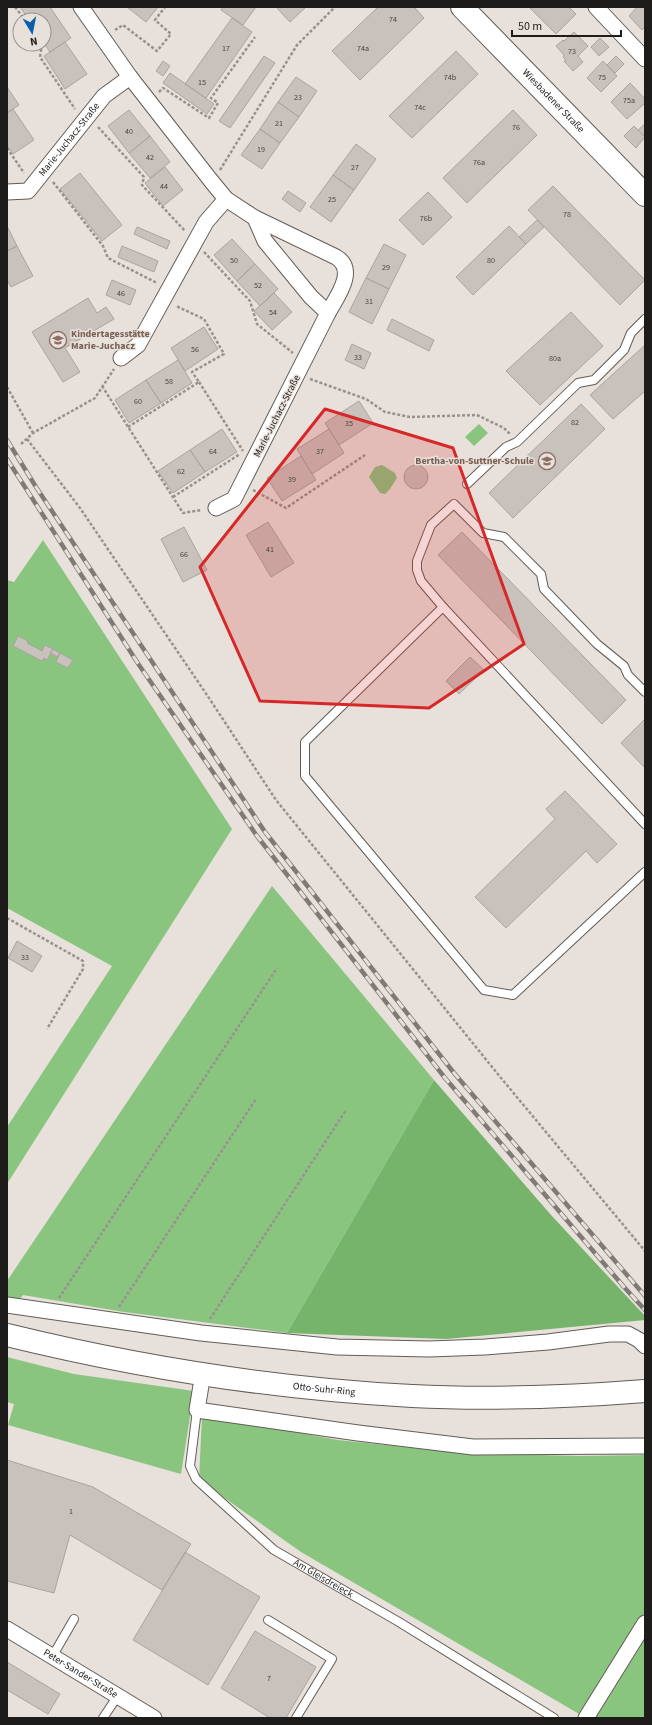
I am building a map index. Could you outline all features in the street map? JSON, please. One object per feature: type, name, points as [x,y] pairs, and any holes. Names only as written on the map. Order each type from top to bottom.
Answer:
[{"type":"street","name":"Marie-Juchacz-Straße","points":[[81,7],[130,77],[226,199],[255,218],[336,257],[343,262],[346,270],[345,278],[328,314],[234,499],[216,508]]},
{"type":"street","name":"Wiesbadener Straße","points":[[462,7],[645,195]]},
{"type":"street","points":[[596,7],[645,59]]},
{"type":"street","name":"Marie-Juchacz-Straße","points":[[7,192],[28,191],[104,96],[130,77]]},
{"type":"street","points":[[121,358],[138,345],[206,222],[226,199]]},
{"type":"street","points":[[255,218],[265,241],[311,297],[328,314]]},
{"type":"street","points":[[7,1305],[201,1334],[337,1347],[429,1349],[548,1342],[609,1334],[628,1334],[645,1346]]},
{"type":"street","name":"Otto-Suhr-Ring","points":[[7,1335],[60,1348],[202,1373],[320,1389],[412,1396],[531,1398],[645,1391]]},
{"type":"street","name":"Am Gleisdreieck","points":[[197,1410],[202,1373]]},
{"type":"street","points":[[197,1410],[350,1432],[473,1447],[645,1446]]},
{"type":"street","points":[[586,1718],[645,1623]]},
{"type":"street","name":"Peter-Sander-Straße","points":[[7,1629],[154,1718]]},
{"type":"lane","points":[[467,484],[506,447],[517,442],[578,383],[594,380],[624,350],[631,333],[645,319]]},
{"type":"lane","points":[[645,692],[628,675],[624,666],[597,644],[544,589],[541,574],[504,537],[483,533],[454,504],[431,525],[417,561],[417,570],[421,581],[443,607],[645,824]]},
{"type":"lane","points":[[443,607],[305,742],[305,776],[484,990],[513,995],[645,872]]},
{"type":"lane","name":"Am Gleisdreieck","points":[[197,1410],[190,1466],[196,1478],[274,1550],[399,1622],[554,1718]]},
{"type":"lane","points":[[52,1657],[74,1619]]},
{"type":"lane","points":[[268,1620],[332,1659],[296,1718]]},
{"type":"lane","points":[[103,1718],[117,1697]]},
{"type":"path","points":[[102,38],[123,25],[157,51],[171,34],[155,20],[165,7]]},
{"type":"path","points":[[212,182],[232,154],[297,45],[335,7]]},
{"type":"path","points":[[149,102],[163,88],[209,118],[218,103],[211,98],[255,37]]},
{"type":"path","points":[[41,52],[40,57],[84,121]]},
{"type":"path","points":[[7,148],[32,185]]},
{"type":"path","points":[[44,170],[103,246],[108,258],[204,319],[224,354],[192,372],[243,452],[173,497]]},
{"type":"path","points":[[21,444],[34,433],[95,398],[121,358]]},
{"type":"path","points":[[297,374],[366,400],[385,412],[410,417],[477,415],[504,428],[517,442]]},
{"type":"path","points":[[128,427],[199,382]]},
{"type":"path","points":[[102,386],[183,513],[216,508]]},
{"type":"path","points":[[7,387],[34,433]]},
{"type":"path","points":[[27,439],[80,508],[207,695],[276,800],[496,1072],[645,1251]]},
{"type":"path","points":[[242,484],[286,508],[365,455]]},
{"type":"path","points":[[7,918],[83,961],[83,969],[48,1029]]},
{"type":"path","points":[[50,1311],[277,968]]},
{"type":"path","points":[[110,1321],[256,1099]]},
{"type":"path","points":[[201,1334],[346,1110]]},
{"type":"highlighted area","points":[[325,409],[453,448],[524,644],[429,708],[260,701],[200,567]]},
{"type":"green space","points":[[479,424],[488,433],[474,446],[465,437]]},
{"type":"green space","points":[[382,465],[395,473],[397,478],[385,494],[380,493],[369,477],[375,467]]},
{"type":"green space","points":[[43,540],[232,829],[7,1184],[7,1127],[112,966],[7,908],[7,580],[14,582]]},
{"type":"green space","points":[[272,886],[434,1080],[287,1333],[124,1312],[23,1295],[19,1300],[7,1298],[7,1281]]},
{"type":"green space","points":[[434,1080],[551,1215],[645,1316],[645,1320],[446,1339],[287,1333]]},
{"type":"green space","points":[[7,1357],[74,1374],[194,1391],[181,1474],[8,1425],[14,1404],[7,1402]]},
{"type":"green space","points":[[202,1415],[338,1440],[461,1453],[580,1456],[645,1455],[645,1718],[586,1718],[301,1552],[199,1480]]},
{"type":"building","points":[[20,7],[50,7],[71,38],[52,51],[52,12],[23,12]]},
{"type":"building","points":[[127,7],[158,7],[146,22]]},
{"type":"building","points":[[223,7],[256,7],[243,25],[221,10]]},
{"type":"building","points":[[276,7],[306,7],[290,22]]},
{"type":"building","points":[[378,7],[414,7],[424,18],[360,80],[332,51]]},
{"type":"building","points":[[529,7],[569,7],[576,14],[556,34]]},
{"type":"building","points":[[637,7],[645,7],[645,27],[642,30],[629,16]]},
{"type":"building","points":[[232,18],[252,32],[206,98],[185,84]]},
{"type":"building","points":[[574,32],[588,46],[578,56],[583,62],[573,71],[564,61],[566,60],[563,57],[564,55],[556,46]]},
{"type":"building","points":[[600,38],[609,47],[599,56],[591,47]]},
{"type":"building","points":[[65,42],[87,74],[65,89],[44,56]]},
{"type":"building","points":[[456,51],[478,74],[412,138],[389,116]]},
{"type":"building","points":[[264,56],[275,63],[230,128],[219,121]]},
{"type":"building","points":[[616,56],[624,64],[615,73],[607,65]]},
{"type":"building","points":[[163,61],[170,66],[163,76],[156,71]]},
{"type":"building","points":[[603,61],[617,76],[601,92],[587,78]]},
{"type":"building","points":[[170,73],[214,104],[207,114],[163,83]]},
{"type":"building","points":[[296,77],[317,91],[299,117],[278,102]]},
{"type":"building","points":[[630,83],[645,99],[645,103],[627,119],[611,102]]},
{"type":"building","points":[[7,87],[19,105],[7,113]]},
{"type":"building","points":[[278,102],[299,117],[280,143],[260,129]]},
{"type":"building","points":[[13,109],[34,140],[13,154],[7,146],[7,113]]},
{"type":"building","points":[[129,110],[150,136],[129,153],[108,126]]},
{"type":"building","points":[[513,110],[537,135],[467,203],[443,178]]},
{"type":"building","points":[[645,124],[645,137],[638,130]]},
{"type":"building","points":[[634,126],[645,137],[636,148],[624,136]]},
{"type":"building","points":[[260,129],[280,143],[262,169],[241,155]]},
{"type":"building","points":[[150,136],[170,162],[150,178],[129,153]]},
{"type":"building","points":[[356,144],[376,159],[354,190],[333,175]]},
{"type":"building","points":[[165,167],[183,190],[163,206],[145,183]]},
{"type":"building","points":[[80,173],[122,225],[102,241],[60,189]]},
{"type":"building","points":[[333,175],[354,190],[331,222],[310,207]]},
{"type":"building","points":[[553,186],[645,280],[620,305],[528,210]]},
{"type":"building","points":[[288,191],[306,203],[300,212],[282,199]]},
{"type":"building","points":[[428,192],[452,217],[423,245],[399,220]]},
{"type":"building","points":[[537,220],[544,227],[526,244],[519,237]]},
{"type":"building","points":[[7,226],[17,246],[7,251]]},
{"type":"building","points":[[509,226],[526,244],[473,295],[456,277]]},
{"type":"building","points":[[137,227],[170,241],[167,249],[134,234]]},
{"type":"building","points":[[232,239],[255,264],[237,281],[214,255]]},
{"type":"building","points":[[384,244],[406,255],[389,289],[366,278]]},
{"type":"building","points":[[17,246],[33,276],[11,287],[7,280],[7,251]]},
{"type":"building","points":[[122,246],[158,261],[154,272],[118,257]]},
{"type":"building","points":[[255,264],[278,289],[260,306],[237,281]]},
{"type":"building","points":[[366,278],[389,289],[372,324],[349,312]]},
{"type":"building","points":[[112,280],[136,290],[130,305],[106,295]]},
{"type":"building","points":[[274,293],[292,312],[272,330],[254,311]]},
{"type":"building","name":"Kindertagesstätte Marie-Juchacz","points":[[88,298],[97,313],[106,307],[114,319],[65,348],[80,372],[63,382],[32,332]]},
{"type":"building","points":[[571,312],[603,346],[540,405],[506,371]]},
{"type":"building","points":[[392,319],[434,340],[429,351],[387,330]]},
{"type":"building","points":[[204,327],[218,349],[185,371],[171,348]]},
{"type":"building","points":[[352,344],[371,353],[364,369],[345,360]]},
{"type":"building","points":[[645,345],[645,391],[613,419],[590,395]]},
{"type":"building","points":[[178,360],[192,383],[161,403],[146,380]]},
{"type":"building","points":[[146,380],[161,403],[129,423],[115,400]]},
{"type":"building","points":[[359,401],[373,423],[339,445],[325,423]]},
{"type":"building","name":"Bertha-von-Suttner-Schule","points":[[581,404],[605,429],[513,518],[489,493]]},
{"type":"building","points":[[222,429],[237,452],[205,472],[190,450]]},
{"type":"building","points":[[329,429],[344,453],[312,474],[297,449]]},
{"type":"building","points":[[190,450],[205,472],[173,493],[158,471]]},
{"type":"building","points":[[301,456],[316,480],[282,501],[267,478]]},
{"type":"building","points":[[416,465],[421,466],[427,472],[427,482],[421,488],[416,489],[411,488],[405,482],[404,477],[405,472],[411,466]]},
{"type":"building","points":[[268,522],[294,563],[271,577],[246,535]]},
{"type":"building","points":[[184,527],[207,570],[183,582],[161,539]]},
{"type":"building","points":[[462,532],[626,700],[602,724],[438,555]]},
{"type":"building","points":[[18,636],[42,651],[45,645],[53,649],[47,660],[44,658],[42,661],[13,646]]},
{"type":"building","points":[[53,649],[60,653],[58,657],[50,653]]},
{"type":"building","points":[[60,653],[73,660],[68,668],[56,662]]},
{"type":"building","points":[[470,657],[484,670],[459,694],[446,681]]},
{"type":"building","points":[[645,719],[645,768],[621,743]]},
{"type":"building","points":[[565,791],[617,844],[597,863],[586,851],[506,928],[475,897],[555,819],[546,809]]},
{"type":"building","points":[[17,941],[42,956],[32,972],[8,958]]},
{"type":"building","points":[[7,1460],[93,1487],[191,1544],[162,1590],[70,1535],[54,1593],[7,1581]]},
{"type":"building","points":[[185,1552],[260,1597],[208,1685],[133,1640]]},
{"type":"building","points":[[255,1631],[316,1667],[286,1718],[270,1718],[221,1688]]},
{"type":"building","points":[[7,1662],[60,1694],[48,1714],[7,1690]]},
{"type":"railway","points":[[7,440],[36,487],[265,832],[454,1073],[645,1296]]},
{"type":"railway","points":[[7,459],[139,665],[257,836],[445,1078],[645,1310]]},
{"type":"place","name":"Kindertagesstätte Marie-Juchacz","points":[[58,340]]},
{"type":"place","name":"Bertha-von-Suttner-Schule","points":[[547,461]]}]
